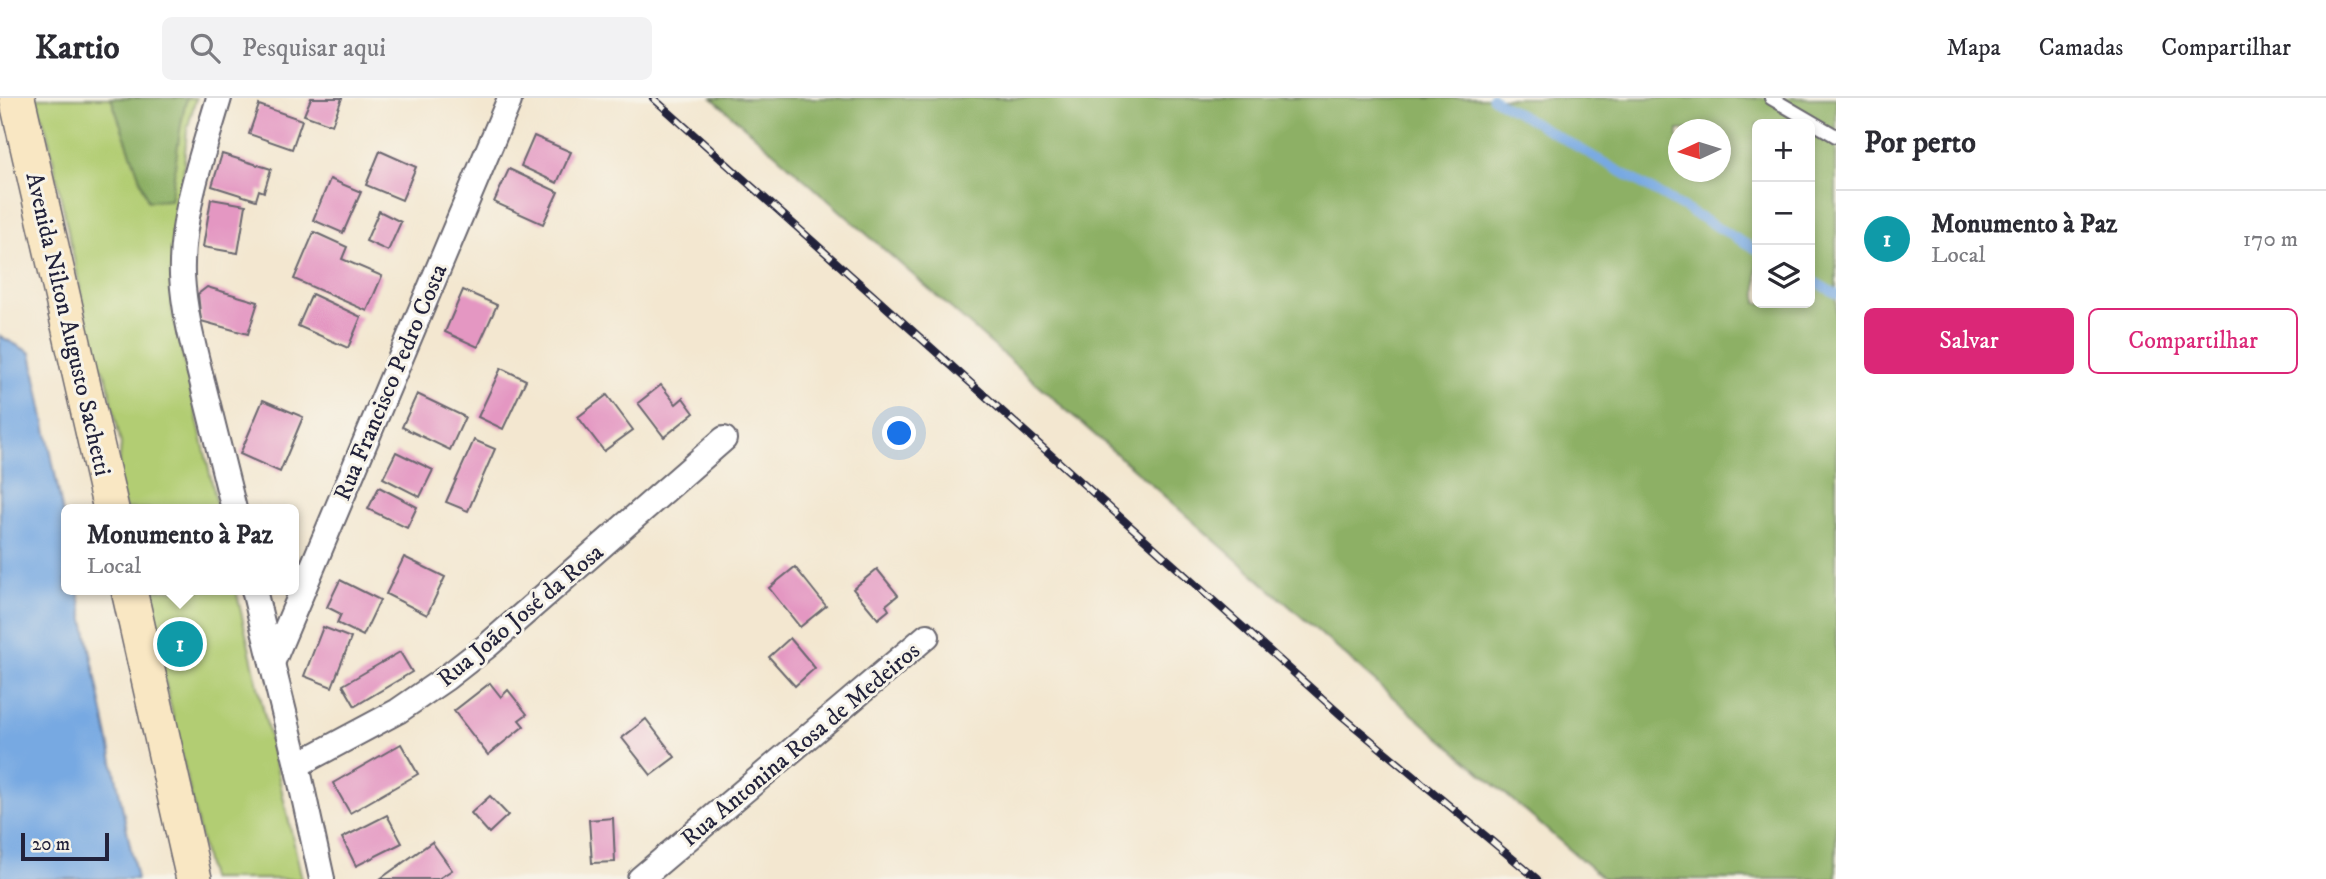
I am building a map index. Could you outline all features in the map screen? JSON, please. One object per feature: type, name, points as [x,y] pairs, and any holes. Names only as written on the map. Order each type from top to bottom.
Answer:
[{"type":"main road","name":"Avenida Nilton Augusto Sachetti","points":[[17,98],[110,504]]},
{"type":"main road","points":[[129,595],[194,879]]},
{"type":"street","points":[[219,98],[191,201],[184,240],[182,273],[188,322],[233,504]]},
{"type":"street","name":"Rua Francisco Pedro Costa","points":[[272,663],[509,101]]},
{"type":"street","name":"Rua João José da Rosa","points":[[297,765],[398,712],[446,678],[487,646],[724,439]]},
{"type":"street","points":[[255,595],[322,879]]},
{"type":"street","name":"Rua Antonina Rosa de Medeiros","points":[[640,879],[927,636]]},
{"type":"lane","points":[[1771,98],[1836,136]]},
{"type":"green space","points":[[36,98],[196,98],[187,130],[172,309],[217,504],[124,504],[118,478],[121,444],[107,378],[94,354],[48,136]]},
{"type":"green space","points":[[111,98],[187,98],[170,200],[148,201]]},
{"type":"green space","points":[[712,98],[1836,98],[1836,879],[1604,879],[1396,700]]},
{"type":"green space","points":[[145,595],[237,595],[302,879],[210,879]]},
{"type":"water","points":[[0,336],[31,353],[61,504],[61,595],[79,595],[137,879],[0,879]]},
{"type":"building","points":[[311,98],[342,98],[332,125],[304,115]]},
{"type":"building","points":[[259,105],[302,120],[292,149],[249,134]]},
{"type":"building","points":[[534,136],[571,152],[557,183],[521,166]]},
{"type":"building","points":[[380,151],[416,167],[402,200],[366,185]]},
{"type":"building","points":[[222,154],[271,169],[264,192],[259,190],[256,200],[212,186]]},
{"type":"building","points":[[509,169],[558,192],[543,224],[494,202]]},
{"type":"building","points":[[330,179],[361,192],[343,233],[313,220]]},
{"type":"building","points":[[211,199],[246,205],[238,253],[203,247]]},
{"type":"building","points":[[379,211],[401,222],[388,251],[366,241]]},
{"type":"building","points":[[314,232],[347,247],[342,259],[382,276],[367,311],[294,279]]},
{"type":"building","points":[[207,287],[258,302],[248,334],[201,321],[198,294]]},
{"type":"building","points":[[463,290],[497,305],[478,347],[445,332]]},
{"type":"building","points":[[312,294],[361,317],[348,348],[298,326]]},
{"type":"building","points":[[501,368],[526,380],[503,429],[478,417]]},
{"type":"building","points":[[661,385],[676,404],[683,398],[694,413],[664,437],[638,403]]},
{"type":"building","points":[[417,394],[465,417],[450,450],[402,427]]},
{"type":"building","points":[[607,395],[633,430],[604,451],[578,417]]},
{"type":"building","points":[[263,400],[303,417],[280,472],[240,454]]},
{"type":"building","points":[[474,440],[495,449],[468,511],[446,502]]},
{"type":"building","points":[[396,452],[433,470],[420,497],[383,478]]},
{"type":"building","points":[[379,487],[417,507],[407,528],[368,509]]},
{"type":"building","points":[[404,557],[445,577],[427,615],[386,594]]},
{"type":"building","points":[[795,567],[826,606],[800,627],[769,588]]},
{"type":"building","points":[[877,569],[898,595],[886,605],[889,610],[878,619],[853,589]]},
{"type":"building","points":[[340,580],[380,600],[363,636],[337,623],[341,614],[327,607]]},
{"type":"building","points":[[323,627],[351,638],[332,687],[304,676]]},
{"type":"building","points":[[790,638],[815,668],[795,686],[769,657]]},
{"type":"building","points":[[400,652],[412,672],[355,706],[343,685]]},
{"type":"building","points":[[490,683],[501,697],[508,690],[527,714],[519,720],[524,726],[488,755],[454,711]]},
{"type":"building","points":[[646,719],[675,757],[651,775],[622,738]]},
{"type":"building","points":[[401,744],[418,774],[350,813],[333,783]]},
{"type":"building","points":[[490,796],[508,815],[489,833],[471,813]]},
{"type":"building","points":[[387,815],[402,843],[356,866],[342,838]]},
{"type":"building","points":[[613,818],[615,862],[592,863],[589,820]]},
{"type":"building","points":[[432,842],[452,870],[438,879],[380,879]]},
{"type":"waterway","points":[[1492,98],[1752,247]]},
{"type":"waterway","points":[[1815,282],[1836,294]]},
{"type":"railway","points":[[653,98],[1342,716],[1537,879]]},
{"type":"place","name":"Monumento à Paz","points":[[180,644]]}]
